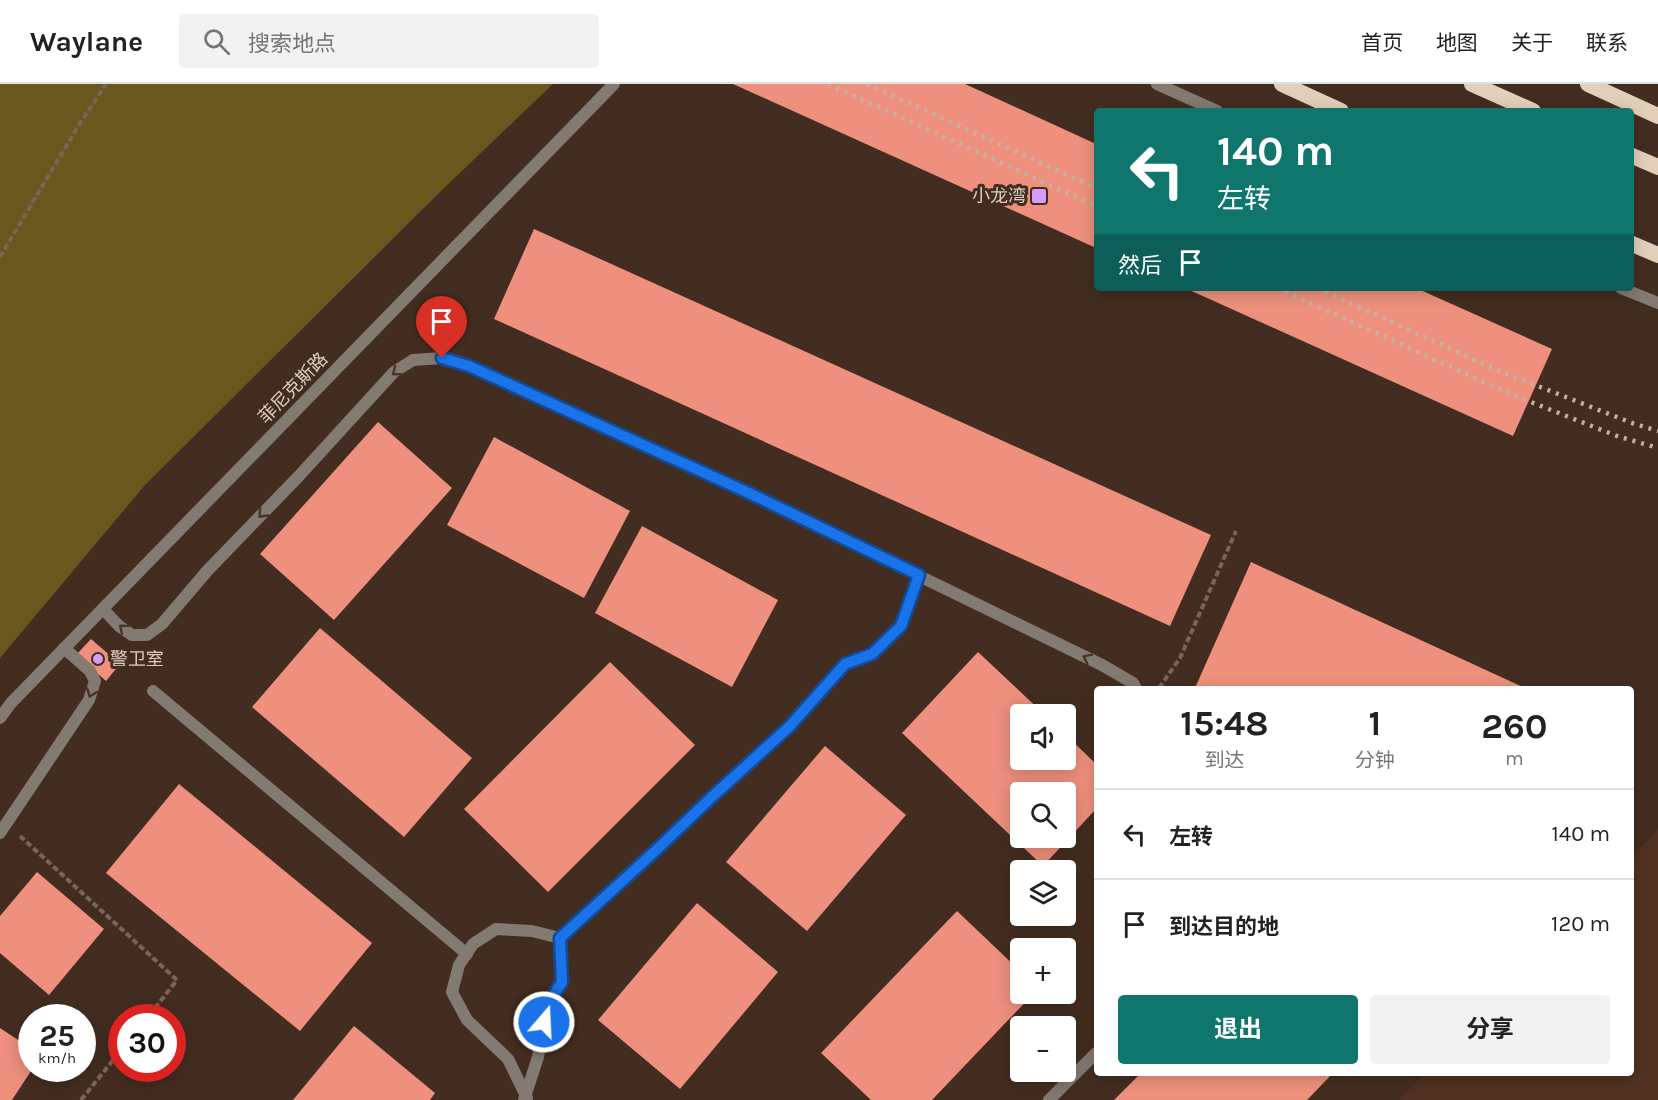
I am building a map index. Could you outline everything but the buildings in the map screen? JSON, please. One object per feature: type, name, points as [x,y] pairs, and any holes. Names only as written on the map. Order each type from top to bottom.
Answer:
[{"type":"highway","points":[[1281,84],[1334,108]]},
{"type":"highway","points":[[1472,84],[1526,108]]},
{"type":"highway","points":[[1588,84],[1658,116]]},
{"type":"highway","points":[[1634,157],[1658,167]]},
{"type":"highway","points":[[1634,245],[1658,255]]},
{"type":"street","name":"菲尼克斯路","points":[[0,718],[10,703],[614,84]]},
{"type":"street","points":[[1157,84],[1210,108]]},
{"type":"street","points":[[1628,291],[1658,303]]},
{"type":"street","points":[[102,609],[132,636],[147,635],[162,624],[208,570],[298,477],[394,372],[413,360],[442,358],[469,366],[749,493],[1102,664],[1135,686]]},
{"type":"street","points":[[560,938],[790,726],[845,664],[872,654],[901,626],[919,575]]},
{"type":"street","points":[[3,828],[89,700],[95,681],[90,671],[64,648]]},
{"type":"street","points":[[153,691],[466,954]]},
{"type":"street","points":[[526,1099],[508,1059],[467,1020],[452,992],[459,965],[466,954],[473,944],[496,929],[532,931],[560,938]]},
{"type":"street","points":[[526,1099],[538,1057],[548,1004],[562,982],[560,938]]},
{"type":"street","points":[[1049,1100],[1094,1055]]},
{"type":"path","points":[[0,257],[106,84]]},
{"type":"path","points":[[1160,686],[1180,658],[1236,531]]},
{"type":"path","points":[[3,828],[177,980],[158,1004]]},
{"type":"path","points":[[81,1100],[108,1066]]},
{"type":"shaded area","points":[[0,84],[553,84],[441,191],[145,485],[0,658]]},
{"type":"shaded area","points":[[1658,829],[1658,1100],[1399,1100],[1422,1076],[1634,1076],[1634,855]]},
{"type":"railway","points":[[828,84],[1094,205]]},
{"type":"railway","points":[[867,84],[1094,187]]},
{"type":"railway","points":[[1284,291],[1508,393],[1617,436],[1658,448]]},
{"type":"railway","points":[[1324,291],[1497,370],[1658,431]]},
{"type":"place","name":"小龙湾","points":[[1039,196]]},
{"type":"place","name":"警卫室","points":[[98,659]]},
{"type":"route","points":[[442,358],[469,366],[749,493],[919,575],[901,626],[872,654],[845,664],[790,726],[560,938],[562,982],[548,1004],[544,1022]]}]
